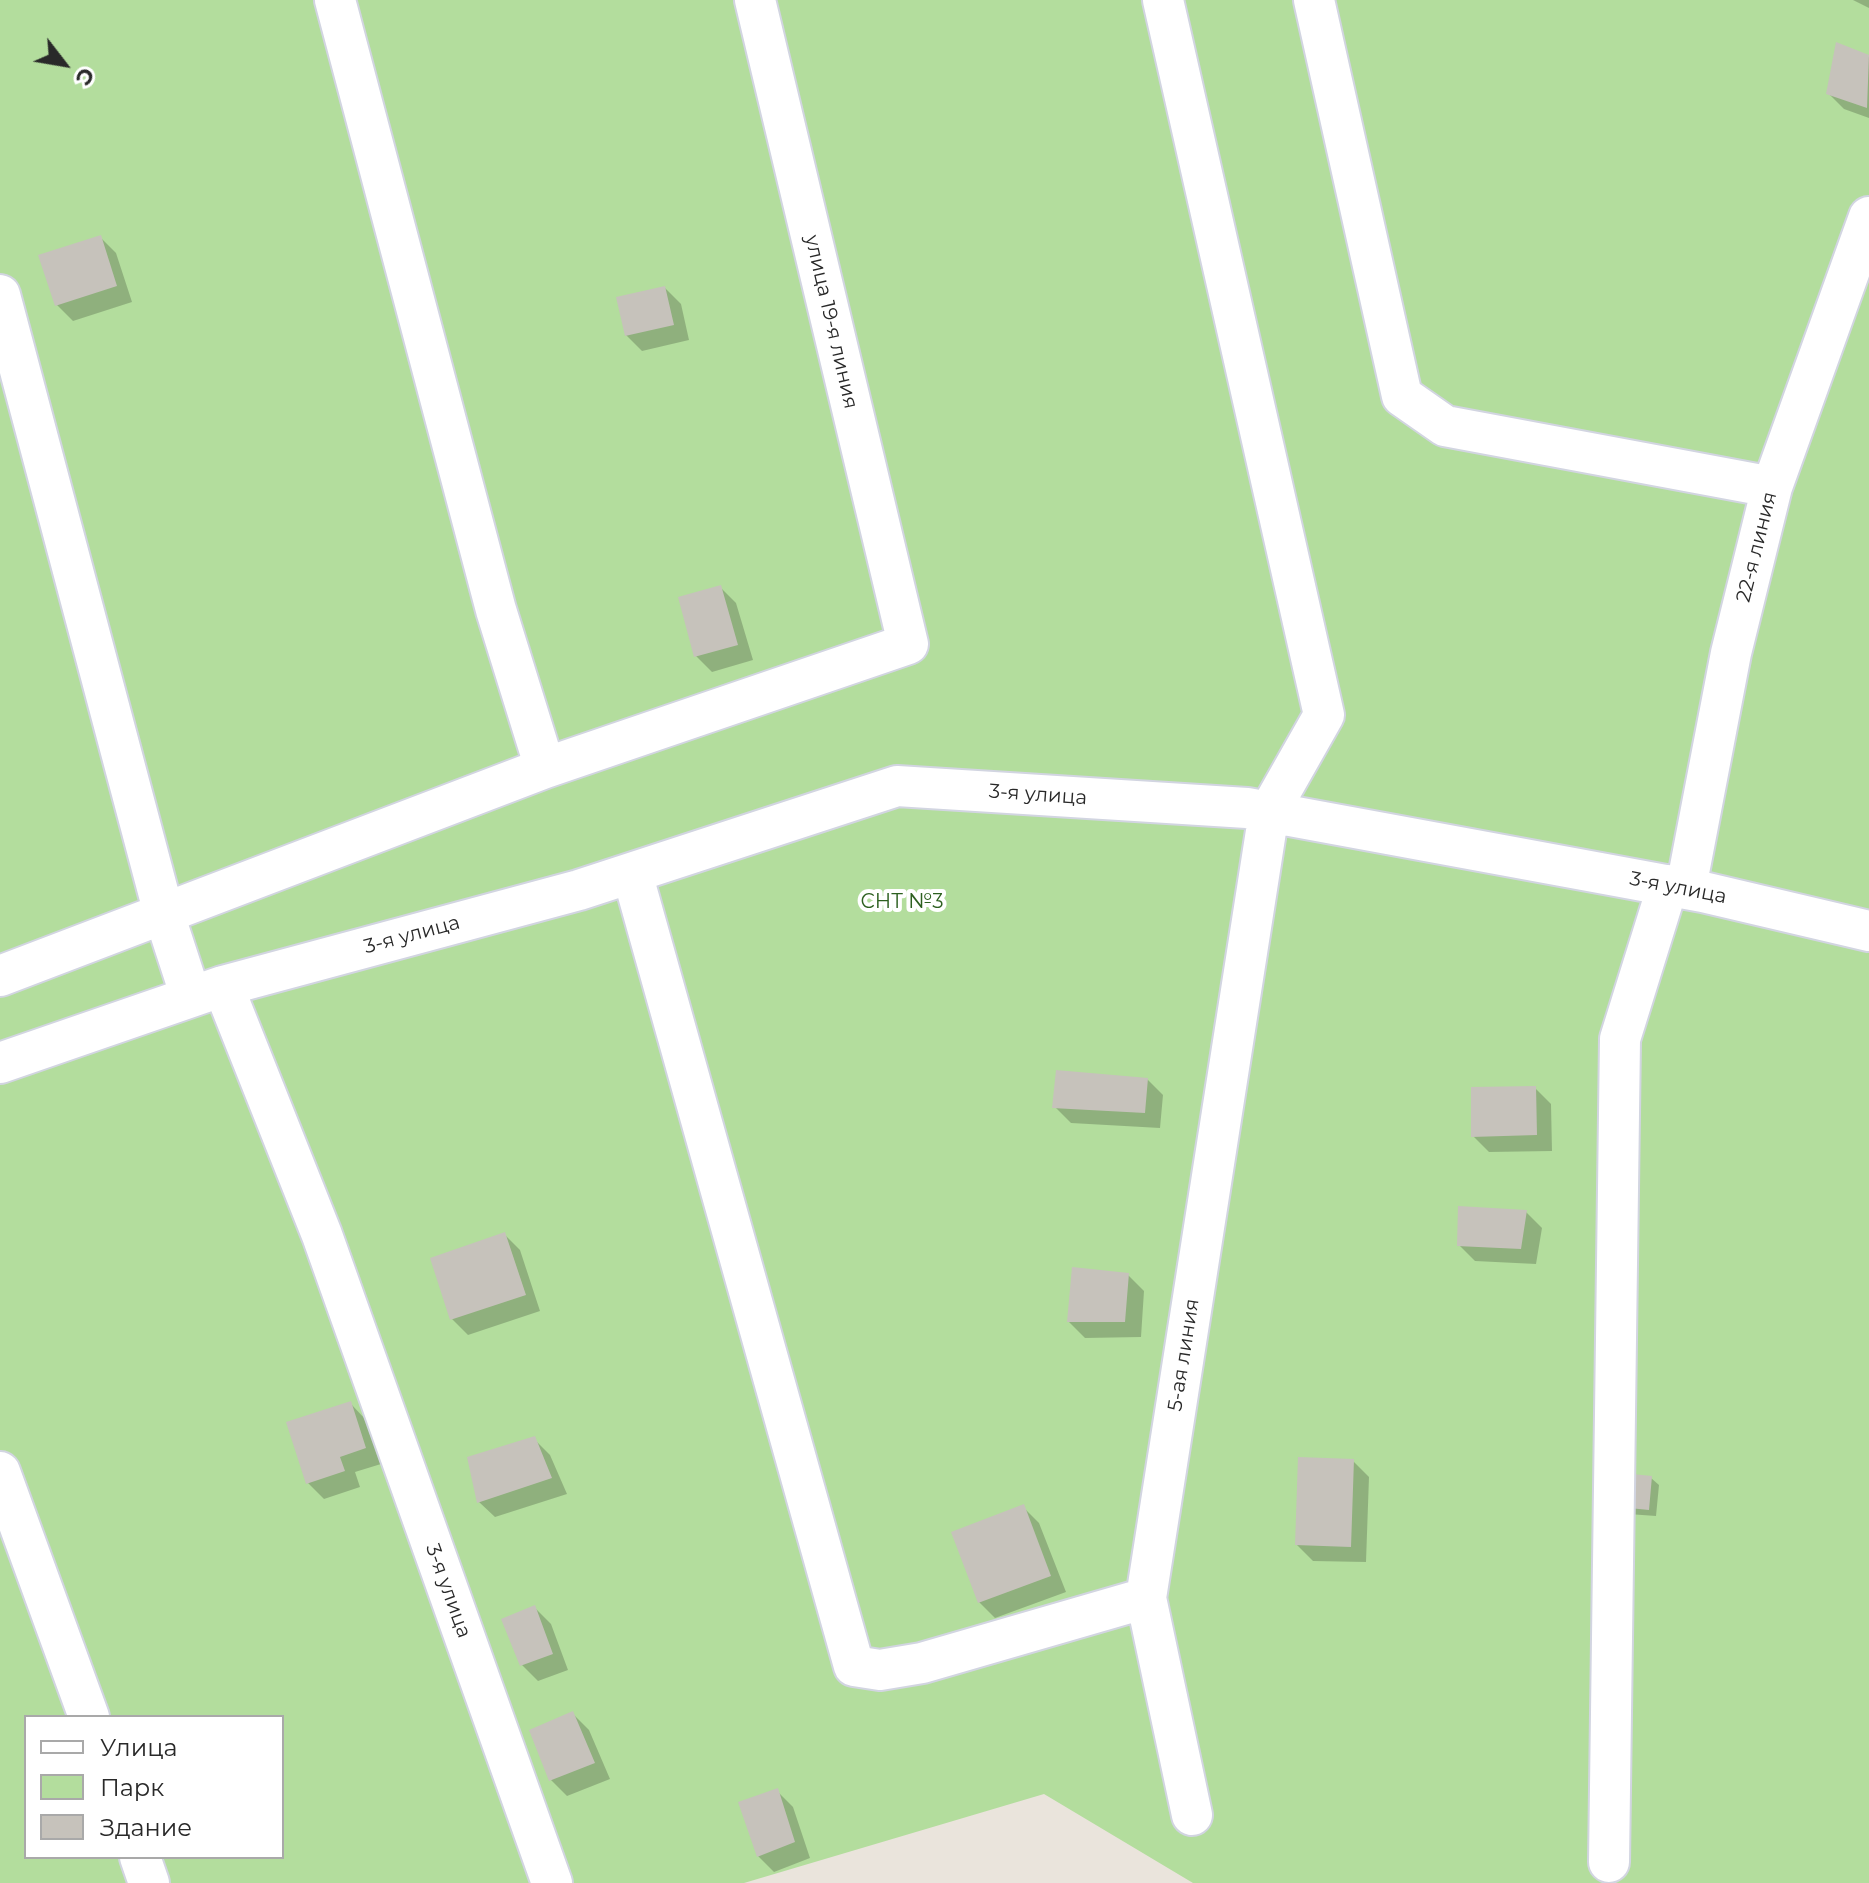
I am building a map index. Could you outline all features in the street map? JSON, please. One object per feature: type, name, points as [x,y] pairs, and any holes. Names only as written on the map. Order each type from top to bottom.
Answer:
[{"type":"street","points":[[0,976],[545,768],[496,610],[335,0]]},
{"type":"street","name":"улица 19-я линия","points":[[545,768],[908,644],[755,0]]},
{"type":"street","points":[[1163,0],[1324,715],[1269,812]]},
{"type":"street","points":[[1314,0],[1402,396],[1445,426],[1772,487]]},
{"type":"street","name":"22-я линия","points":[[1609,1862],[1620,1039],[1677,887],[1772,487],[1869,217]]},
{"type":"street","points":[[0,295],[164,914],[207,991]]},
{"type":"street","name":"3-я улица","points":[[0,1063],[207,991],[579,890],[897,786],[1247,808],[1677,887],[1869,931]]},
{"type":"street","name":"5-ая линия","points":[[1146,1598],[1269,812]]},
{"type":"street","points":[[632,873],[854,1666],[880,1670],[922,1663],[1146,1598],[1192,1815]]},
{"type":"street","name":"3-я улица","points":[[207,991],[322,1235],[552,1883]]},
{"type":"street","points":[[0,1472],[88,1715]]},
{"type":"street","points":[[141,1859],[149,1883]]},
{"type":"green space","name":"СНТ №3","points":[[0,0],[1869,0],[1869,1883],[1193,1883],[1044,1794],[744,1883],[0,1883]]},
{"type":"building","points":[[1836,42],[1869,55],[1867,108],[1826,94]]},
{"type":"building","points":[[101,235],[117,286],[55,306],[38,255]]},
{"type":"building","points":[[665,286],[674,325],[625,336],[616,297]]},
{"type":"building","points":[[721,585],[738,645],[694,657],[678,597]]},
{"type":"building","points":[[1056,1070],[1148,1078],[1145,1113],[1052,1108]]},
{"type":"building","points":[[1536,1086],[1537,1135],[1471,1137],[1471,1087]]},
{"type":"building","points":[[1458,1206],[1527,1210],[1521,1249],[1457,1246]]},
{"type":"building","points":[[505,1232],[526,1295],[450,1320],[430,1258]]},
{"type":"building","points":[[1072,1267],[1129,1273],[1125,1322],[1067,1322]]},
{"type":"building","points":[[351,1401],[366,1448],[340,1457],[345,1471],[306,1484],[286,1422]]},
{"type":"building","points":[[535,1436],[552,1478],[477,1503],[467,1457]]},
{"type":"building","points":[[1298,1457],[1354,1459],[1351,1547],[1295,1545]]},
{"type":"building","points":[[1622,1473],[1652,1476],[1649,1510],[1619,1507]]},
{"type":"building","points":[[1024,1504],[1051,1576],[978,1603],[951,1532]]},
{"type":"building","points":[[535,1605],[553,1654],[520,1666],[501,1619]]},
{"type":"building","points":[[573,1711],[595,1763],[549,1781],[529,1730]]},
{"type":"building","points":[[778,1788],[795,1842],[757,1857],[738,1802]]}]
